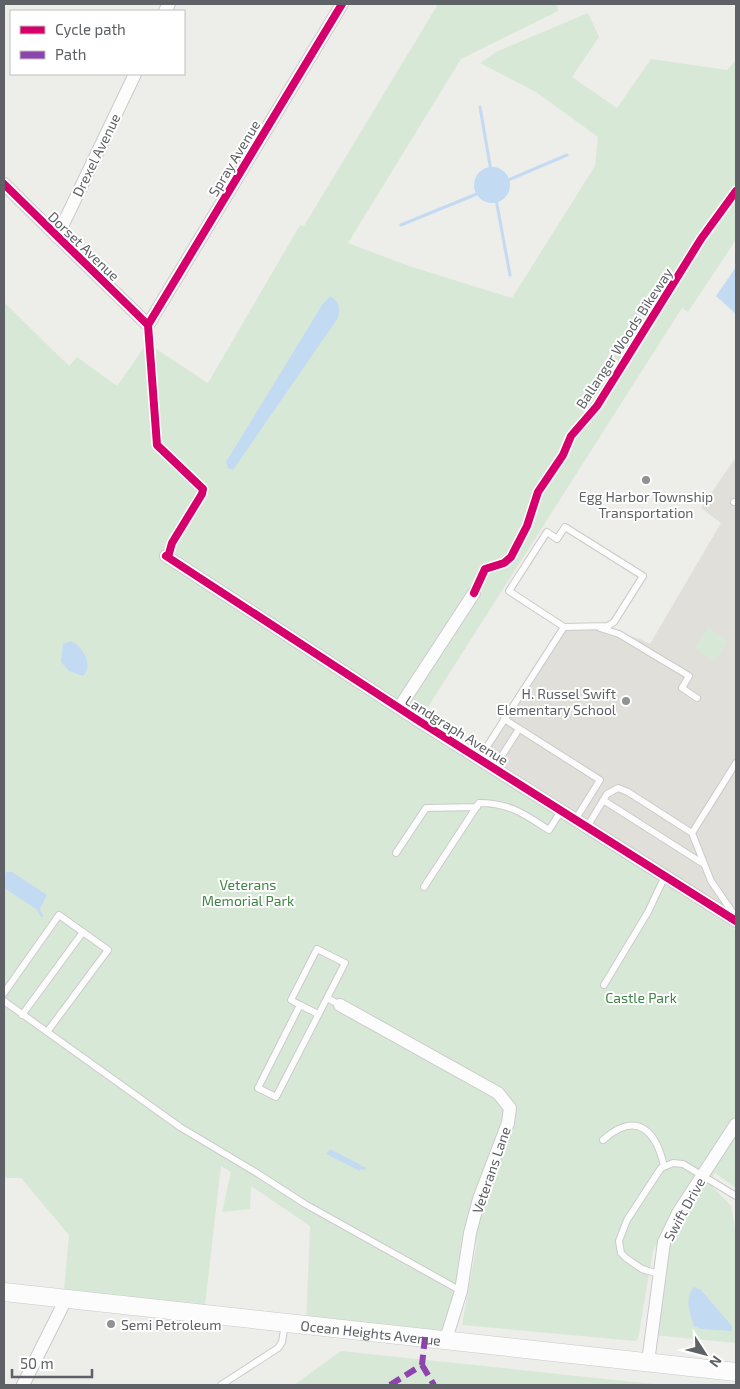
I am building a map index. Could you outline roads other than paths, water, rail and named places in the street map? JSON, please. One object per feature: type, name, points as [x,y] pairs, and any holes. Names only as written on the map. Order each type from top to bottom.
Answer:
[{"type":"main road","name":"Ocean Heights Avenue","points":[[4,1292],[736,1372]]},
{"type":"street","name":"Spray Avenue","points":[[148,325],[342,4]]},
{"type":"street","name":"Drexel Avenue","points":[[57,237],[135,75]]},
{"type":"street","name":"Dorset Avenue","points":[[4,184],[148,325]]},
{"type":"street","name":"Landgraph Avenue","points":[[166,556],[399,708],[736,921]]},
{"type":"street","points":[[399,708],[474,593]]},
{"type":"street","name":"Veterans Lane","points":[[340,1005],[498,1093],[508,1104],[510,1118],[479,1199],[470,1233],[461,1291],[446,1339]]},
{"type":"street","name":"Swift Drive","points":[[648,1362],[659,1274],[664,1242],[668,1231],[736,1124]]},
{"type":"street","points":[[23,1385],[66,1299]]},
{"type":"lane","points":[[599,628],[614,622],[643,576],[564,527],[557,538],[547,532],[509,591],[564,627],[599,628],[619,634],[689,676],[682,688],[696,698]]},
{"type":"lane","points":[[479,759],[564,627]]},
{"type":"lane","points":[[504,719],[600,780],[575,820]]},
{"type":"lane","points":[[494,768],[520,729]]},
{"type":"lane","points":[[692,833],[736,763]]},
{"type":"lane","points":[[587,827],[612,789],[622,789],[692,833],[702,863],[715,889],[736,917]]},
{"type":"lane","points":[[603,800],[702,863]]},
{"type":"lane","points":[[424,887],[479,803],[506,805],[518,810],[549,830],[561,811]]},
{"type":"lane","points":[[396,853],[426,808],[477,807]]},
{"type":"lane","points":[[604,985],[648,912],[665,876]]},
{"type":"lane","points":[[4,993],[59,915],[108,950],[47,1032]]},
{"type":"lane","points":[[22,1015],[83,932]]},
{"type":"lane","points":[[300,1005],[258,1088],[276,1097],[345,963],[317,949],[291,1000],[318,1014]]},
{"type":"lane","points":[[327,998],[340,1005]]},
{"type":"lane","points":[[4,1001],[180,1127],[257,1172],[305,1204],[461,1291]]},
{"type":"lane","points":[[604,1140],[611,1133],[623,1128],[632,1126],[644,1129],[657,1142],[664,1166]]},
{"type":"lane","points":[[659,1274],[642,1269],[622,1255],[619,1241],[627,1220],[664,1166],[680,1163],[736,1196]]},
{"type":"lane","points":[[221,1385],[278,1348],[282,1342],[285,1323]]},
{"type":"water","points":[[492,167],[505,172],[510,185],[505,198],[492,203],[479,198],[474,185],[479,172]]},
{"type":"water","points":[[736,267],[736,314],[716,296]]},
{"type":"water","points":[[330,296],[336,300],[338,305],[338,318],[233,470],[228,468],[226,462],[322,305]]},
{"type":"water","points":[[71,641],[79,647],[86,657],[87,667],[83,676],[69,671],[61,662],[63,644]]},
{"type":"water","points":[[6,872],[12,872],[47,895],[39,911],[4,888]]},
{"type":"water","points":[[330,1149],[361,1165],[360,1171],[326,1154]]},
{"type":"water","points":[[694,1287],[701,1290],[732,1326],[732,1331],[701,1329],[694,1326],[689,1296]]},
{"type":"waterway","points":[[480,107],[491,171]]},
{"type":"waterway","points":[[506,181],[567,155]]},
{"type":"waterway","points":[[401,225],[479,193]]},
{"type":"waterway","points":[[496,199],[510,275]]},
{"type":"waterway","points":[[39,911],[42,916]]},
{"type":"place","name":"Egg Harbor Township Transportation","points":[[646,480]]},
{"type":"place","name":"H. Russel Swift Elementary School","points":[[626,701]]},
{"type":"place","name":"Semi Petroleum","points":[[111,1324]]},
{"type":"park label","name":"Veterans Memorial Park","points":[[248,892]]},
{"type":"park label","name":"Castle Park","points":[[641,997]]}]
